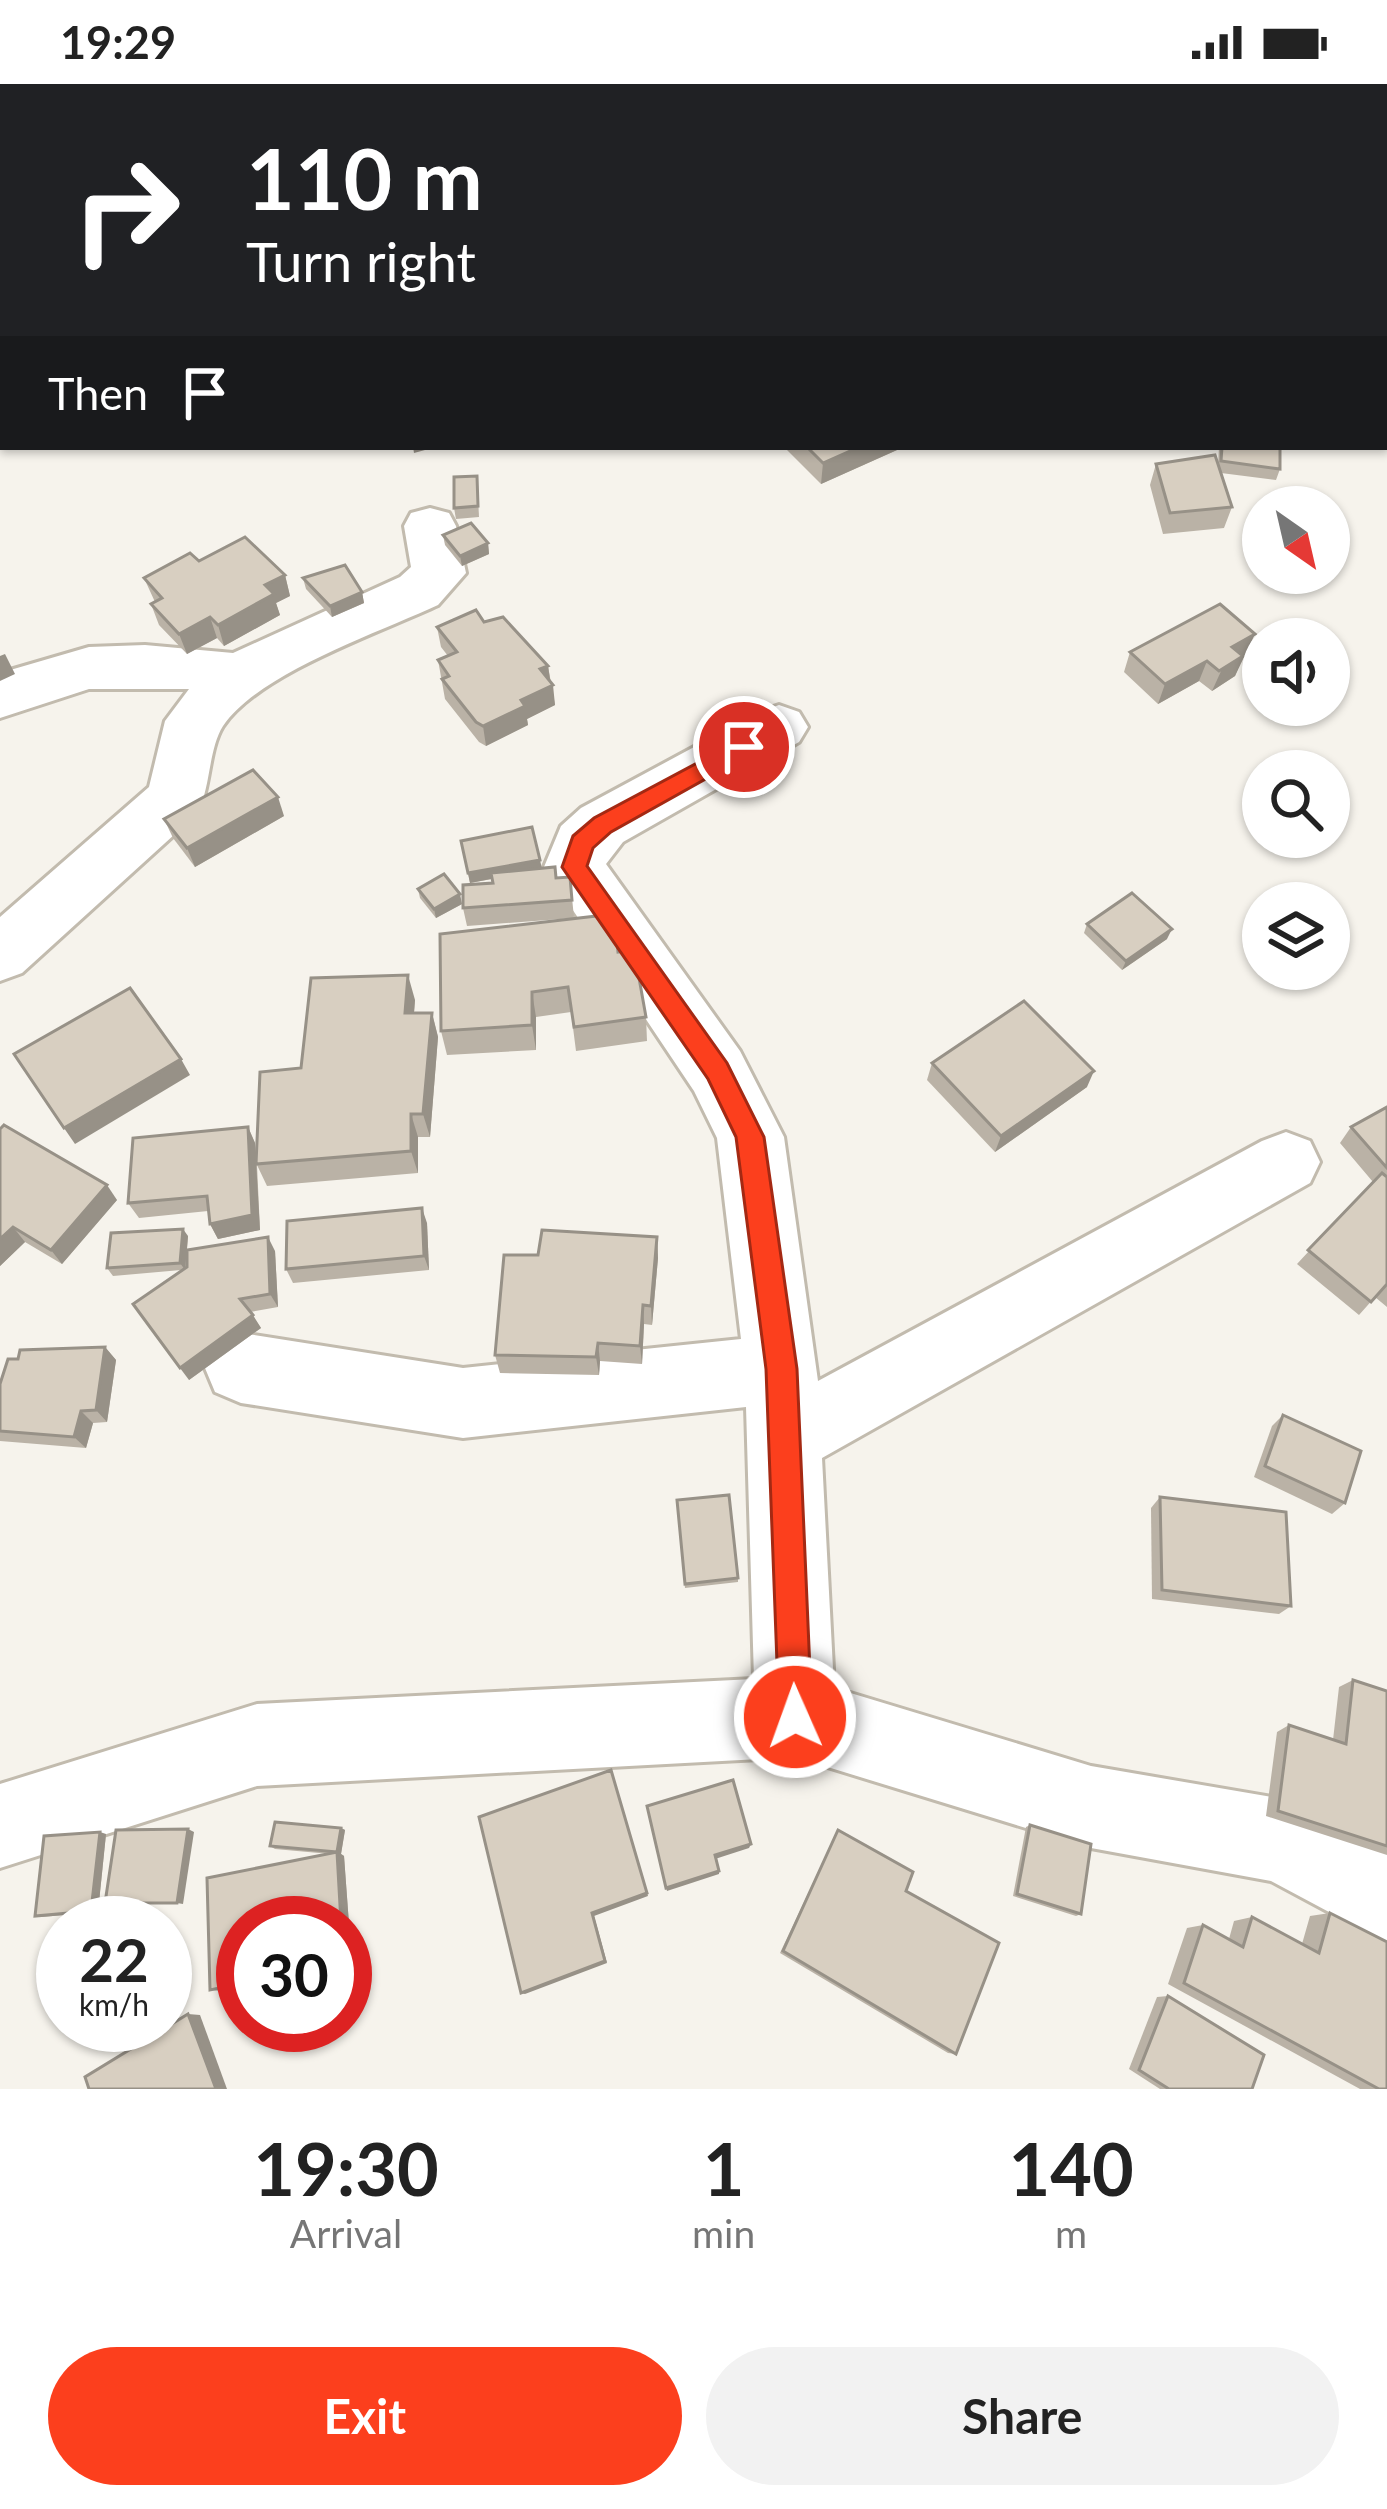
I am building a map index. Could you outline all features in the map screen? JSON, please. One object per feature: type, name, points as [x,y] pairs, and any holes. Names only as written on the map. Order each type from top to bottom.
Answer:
[{"type":"street","points":[[0,955],[176,798],[194,721],[238,674],[418,591],[439,573],[430,526]]},
{"type":"street","points":[[0,697],[83,665],[128,662],[238,674]]},
{"type":"street","points":[[779,727],[602,825],[582,843],[574,867],[717,1071],[750,1137],[784,1403],[795,1717]]},
{"type":"street","points":[[241,1368],[463,1403],[784,1403],[1286,1162]]},
{"type":"street","points":[[0,1826],[257,1745],[795,1717],[1091,1807],[1282,1841],[1387,1901]]},
{"type":"building","points":[[810,450],[852,450],[823,463]]},
{"type":"building","points":[[1222,450],[1280,450],[1280,469],[1221,461]]},
{"type":"building","points":[[1215,455],[1232,507],[1170,513],[1156,464]]},
{"type":"building","points":[[477,476],[478,506],[454,508],[454,477]]},
{"type":"building","points":[[471,523],[488,543],[460,556],[443,535]]},
{"type":"building","points":[[245,537],[285,575],[265,585],[274,594],[218,625],[210,617],[179,634],[151,604],[162,598],[144,578],[190,553],[199,561]]},
{"type":"building","points":[[345,565],[362,592],[330,606],[303,578]]},
{"type":"building","points":[[1220,604],[1242,623],[1242,641],[1232,647],[1242,657],[1219,671],[1207,661],[1165,684],[1130,652]]},
{"type":"building","points":[[476,610],[484,622],[503,617],[548,666],[540,669],[553,685],[521,700],[525,706],[483,726],[442,679],[449,676],[438,660],[457,652],[437,627]]},
{"type":"building","points":[[253,770],[278,797],[187,848],[164,819]]},
{"type":"building","points":[[532,827],[540,860],[468,873],[461,841]]},
{"type":"building","points":[[555,867],[556,878],[570,877],[572,900],[463,908],[463,885],[493,883],[491,873]]},
{"type":"building","points":[[444,874],[460,894],[434,909],[418,889]]},
{"type":"building","points":[[1132,893],[1172,929],[1126,961],[1087,924]]},
{"type":"building","points":[[614,914],[618,952],[634,950],[646,1017],[574,1027],[568,987],[532,992],[532,1025],[441,1031],[440,934]]},
{"type":"building","points":[[408,975],[405,1013],[432,1013],[423,1114],[411,1114],[411,1151],[256,1164],[260,1072],[301,1068],[311,978]]},
{"type":"building","points":[[130,988],[181,1059],[64,1128],[14,1054]]},
{"type":"building","points":[[1024,1001],[1094,1071],[1001,1136],[932,1063]]},
{"type":"building","points":[[1387,1107],[1387,1168],[1351,1127]]},
{"type":"building","points":[[4,1125],[107,1185],[51,1250],[13,1227],[0,1239],[0,1129]]},
{"type":"building","points":[[248,1127],[252,1215],[210,1224],[207,1196],[128,1203],[133,1138]]},
{"type":"building","points":[[1382,1173],[1387,1177],[1387,1284],[1371,1302],[1308,1250]]},
{"type":"building","points":[[422,1208],[424,1256],[286,1269],[287,1221]]},
{"type":"building","points":[[183,1229],[180,1263],[107,1268],[111,1233]]},
{"type":"building","points":[[542,1230],[657,1237],[651,1306],[643,1305],[640,1346],[598,1343],[596,1357],[495,1355],[504,1255],[538,1255]]},
{"type":"building","points":[[268,1237],[270,1294],[240,1299],[253,1315],[180,1368],[133,1304],[187,1267],[187,1250]]},
{"type":"building","points":[[105,1347],[96,1410],[81,1411],[74,1437],[0,1431],[0,1384],[8,1359],[18,1359],[20,1350]]},
{"type":"building","points":[[1283,1415],[1361,1451],[1345,1503],[1265,1466]]},
{"type":"building","points":[[729,1495],[738,1578],[685,1584],[677,1500]]},
{"type":"building","points":[[1160,1497],[1286,1512],[1291,1606],[1162,1590]]},
{"type":"building","points":[[1353,1680],[1387,1691],[1387,1846],[1278,1811],[1289,1725],[1346,1744]]},
{"type":"building","points":[[611,1770],[647,1893],[592,1913],[605,1961],[521,1993],[479,1817]]},
{"type":"building","points":[[733,1780],[751,1844],[715,1855],[719,1871],[666,1888],[647,1806]]},
{"type":"building","points":[[275,1822],[341,1828],[337,1852],[270,1846]]},
{"type":"building","points":[[1030,1825],[1091,1844],[1081,1914],[1017,1894]]},
{"type":"building","points":[[188,1829],[178,1896],[106,1896],[116,1830]]},
{"type":"building","points":[[838,1830],[913,1872],[906,1891],[999,1943],[956,2054],[783,1951]]},
{"type":"building","points":[[100,1832],[93,1896],[37,1896],[44,1836]]},
{"type":"building","points":[[337,1852],[339,1896],[216,1896],[216,1989],[210,1990],[207,1878]]},
{"type":"building","points":[[1330,1913],[1387,1942],[1387,2089],[1379,2089],[1184,1983],[1203,1925],[1243,1947],[1252,1917],[1319,1953]]},
{"type":"building","points":[[1168,1996],[1264,2055],[1252,2089],[1169,2089],[1139,2070]]},
{"type":"building","points":[[192,2025],[216,2089],[89,2089],[85,2077],[126,2052],[192,2052]]},
{"type":"route","points":[[744,747],[602,825],[582,843],[574,867],[717,1071],[750,1137],[782,1369],[795,1717]]}]
